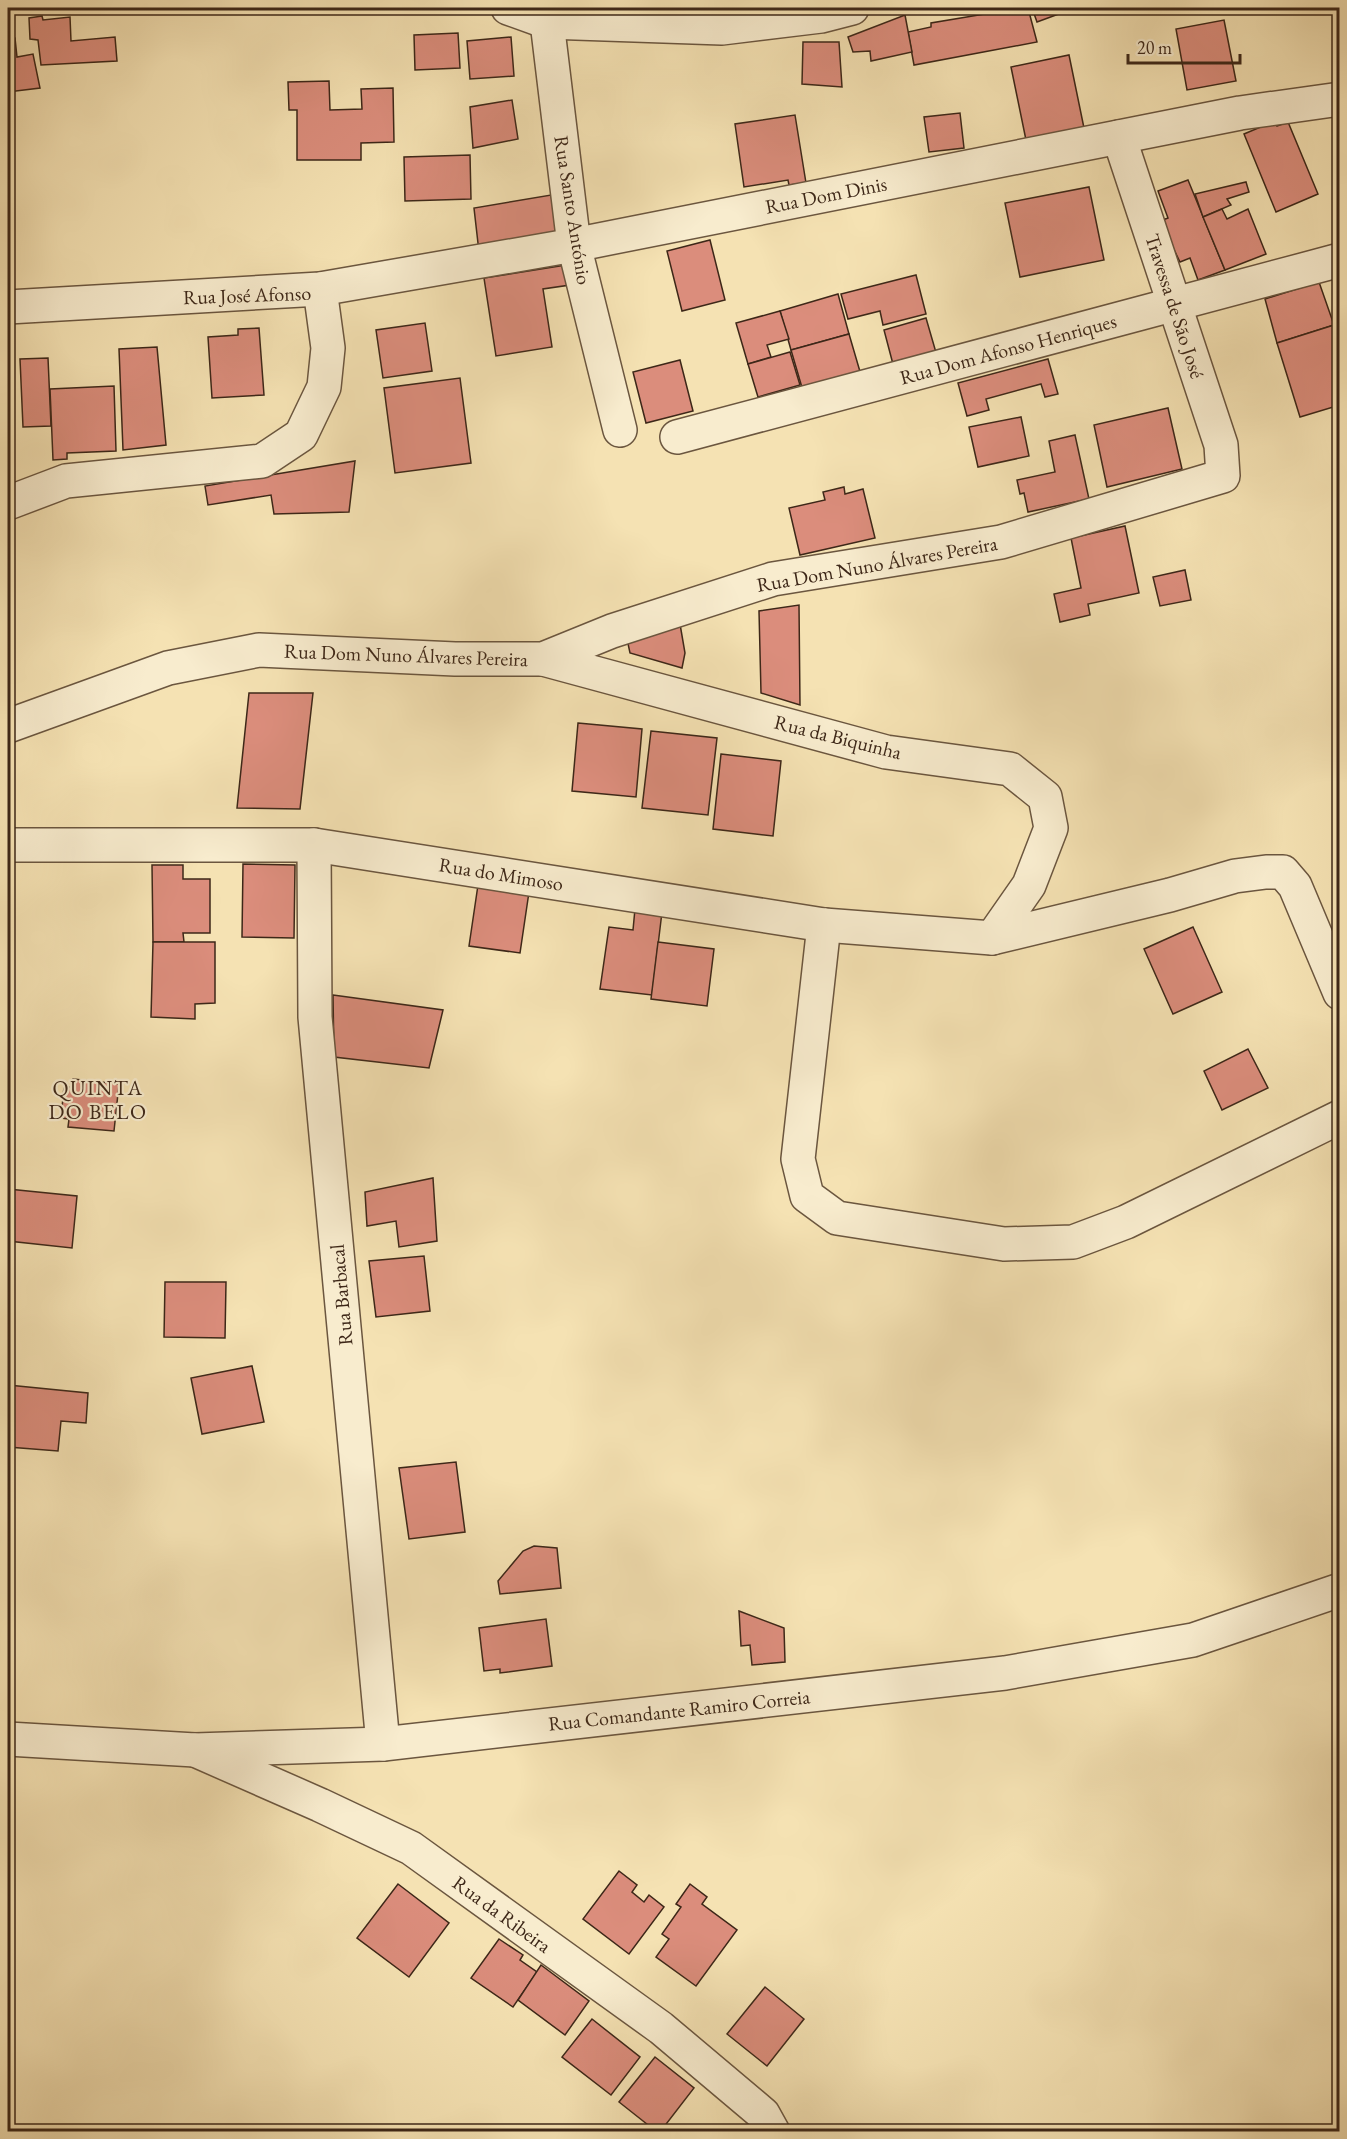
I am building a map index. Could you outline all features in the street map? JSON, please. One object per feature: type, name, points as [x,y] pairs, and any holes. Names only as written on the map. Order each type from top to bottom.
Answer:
[{"type":"street","points":[[508,8],[547,22],[722,28],[821,16],[852,8]]},
{"type":"street","name":"Rua Santo António","points":[[547,22],[574,245],[620,430]]},
{"type":"street","name":"Rua Dom Dinis","points":[[320,290],[574,245],[1239,113],[1333,100]]},
{"type":"street","name":"Travessa de São José","points":[[1119,137],[1221,445],[1223,476]]},
{"type":"street","name":"Rua Dom Afonso Henriques","points":[[676,437],[1340,260]]},
{"type":"street","name":"Rua José Afonso","points":[[8,307],[320,290],[328,348],[324,387],[301,435],[262,461],[66,481],[8,503]]},
{"type":"street","name":"Rua Dom Nuno Álvares Pereira","points":[[8,726],[168,668],[259,650],[454,659],[543,659],[612,631],[773,579],[1001,542],[1223,476]]},
{"type":"street","name":"Rua da Biquinha","points":[[543,659],[886,752],[1010,769],[1044,797],[1051,828],[1029,885],[993,939]]},
{"type":"street","name":"Rua do Mimoso","points":[[8,845],[314,845],[824,925],[993,939],[1170,896],[1235,876],[1283,872],[1295,886],[1340,993]]},
{"type":"street","name":"Rua Barbacal","points":[[314,845],[315,1017],[382,1743]]},
{"type":"street","points":[[824,925],[798,1159],[807,1196],[837,1218],[1004,1244],[1073,1242],[1126,1222],[1340,1117]]},
{"type":"street","name":"Rua Comandante Ramiro Correia","points":[[8,1738],[195,1750],[382,1743],[1005,1674],[1194,1640],[1340,1590]]},
{"type":"street","name":"Rua da Ribeira","points":[[195,1750],[411,1848],[661,2028],[763,2114],[773,2132]]},
{"type":"building","points":[[1002,8],[1028,8],[1037,42],[914,65],[908,32],[931,27],[931,23],[1003,11]]},
{"type":"building","points":[[1032,8],[1075,8],[1037,22]]},
{"type":"building","points":[[905,15],[912,52],[871,61],[870,51],[853,52],[848,37]]},
{"type":"building","points":[[42,16],[43,20],[70,17],[71,41],[115,37],[117,61],[41,65],[38,40],[30,39],[29,18]]},
{"type":"building","points":[[1224,20],[1236,81],[1187,90],[1176,29]]},
{"type":"building","points":[[458,33],[460,68],[415,70],[414,35]]},
{"type":"building","points":[[511,37],[514,76],[470,79],[467,41]]},
{"type":"building","points":[[15,38],[17,57],[33,54],[40,88],[8,92],[8,39]]},
{"type":"building","points":[[803,42],[839,42],[842,87],[802,84]]},
{"type":"building","points":[[1069,55],[1084,128],[1026,140],[1011,67]]},
{"type":"building","points":[[329,81],[330,110],[362,109],[361,89],[393,88],[394,142],[361,143],[361,160],[297,160],[297,110],[289,110],[288,82]]},
{"type":"building","points":[[512,100],[518,139],[473,148],[470,107]]},
{"type":"building","points":[[960,113],[964,148],[929,152],[924,117]]},
{"type":"building","points":[[795,115],[806,183],[789,185],[788,180],[744,187],[735,124]]},
{"type":"building","points":[[1275,121],[1277,126],[1288,122],[1318,194],[1276,212],[1244,134]]},
{"type":"building","points":[[470,155],[471,199],[405,201],[404,157]]},
{"type":"building","points":[[1188,180],[1225,270],[1198,280],[1190,258],[1180,262],[1160,221],[1168,218],[1158,191]]},
{"type":"building","points":[[1246,182],[1249,192],[1227,199],[1231,205],[1203,217],[1195,194]]},
{"type":"building","points":[[1089,187],[1104,260],[1020,277],[1005,203]]},
{"type":"building","points":[[551,195],[560,241],[479,252],[474,208]]},
{"type":"building","points":[[1222,209],[1227,219],[1248,209],[1266,254],[1225,270],[1203,217]]},
{"type":"building","points":[[710,240],[725,300],[682,311],[667,251]]},
{"type":"building","points":[[566,265],[570,285],[543,289],[552,347],[496,356],[484,278]]},
{"type":"building","points":[[916,275],[926,314],[883,325],[880,311],[848,319],[841,294]]},
{"type":"building","points":[[1319,282],[1334,325],[1277,343],[1265,299]]},
{"type":"building","points":[[838,294],[849,334],[791,350],[780,311]]},
{"type":"building","points":[[780,311],[789,339],[767,345],[771,357],[748,364],[736,323]]},
{"type":"building","points":[[926,318],[937,356],[894,368],[884,330]]},
{"type":"building","points":[[425,323],[432,371],[383,378],[376,330]]},
{"type":"building","points":[[1334,325],[1340,342],[1340,405],[1300,417],[1277,343]]},
{"type":"building","points":[[259,328],[264,395],[212,398],[208,337],[238,335],[238,329]]},
{"type":"building","points":[[849,334],[861,375],[803,391],[791,350]]},
{"type":"building","points":[[157,347],[166,445],[123,450],[119,349]]},
{"type":"building","points":[[790,352],[800,385],[758,397],[748,364]]},
{"type":"building","points":[[48,358],[51,426],[23,427],[20,359]]},
{"type":"building","points":[[1048,359],[1058,394],[1045,397],[1041,384],[986,399],[989,410],[967,416],[958,383]]},
{"type":"building","points":[[680,360],[693,411],[646,423],[633,372]]},
{"type":"building","points":[[460,378],[471,463],[395,473],[384,388]]},
{"type":"building","points":[[114,386],[116,451],[67,453],[67,459],[53,460],[50,389]]},
{"type":"building","points":[[1168,408],[1182,469],[1107,487],[1094,425]]},
{"type":"building","points":[[1021,417],[1029,456],[978,467],[969,427]]},
{"type":"building","points":[[1075,435],[1089,499],[1028,512],[1024,493],[1020,494],[1017,480],[1055,472],[1049,441]]},
{"type":"building","points":[[355,461],[349,512],[274,514],[271,495],[208,505],[205,486]]},
{"type":"building","points":[[844,487],[845,494],[863,489],[875,538],[800,555],[789,508],[825,500],[823,492]]},
{"type":"building","points":[[1125,526],[1139,593],[1088,604],[1090,615],[1060,622],[1054,594],[1081,588],[1071,538]]},
{"type":"building","points":[[1185,570],[1191,600],[1160,606],[1153,577]]},
{"type":"building","points":[[799,605],[800,705],[761,693],[759,611]]},
{"type":"building","points":[[680,624],[685,653],[682,668],[630,653],[627,639]]},
{"type":"building","points":[[249,693],[313,693],[300,809],[237,808]]},
{"type":"building","points":[[578,723],[642,729],[636,797],[572,791]]},
{"type":"building","points":[[651,731],[717,738],[708,815],[642,808]]},
{"type":"building","points":[[721,754],[781,761],[773,836],[713,829]]},
{"type":"building","points":[[243,864],[295,865],[294,938],[242,937]]},
{"type":"building","points":[[152,865],[183,865],[183,879],[210,879],[210,933],[183,933],[184,942],[153,942]]},
{"type":"building","points":[[478,885],[529,892],[520,953],[469,946]]},
{"type":"building","points":[[635,909],[662,912],[652,995],[600,989],[609,927],[633,930]]},
{"type":"building","points":[[1193,927],[1222,992],[1173,1014],[1144,949]]},
{"type":"building","points":[[153,942],[215,942],[215,1003],[195,1004],[195,1019],[151,1017]]},
{"type":"building","points":[[658,942],[714,949],[707,1006],[651,999]]},
{"type":"building","points":[[333,995],[443,1010],[429,1068],[334,1057]]},
{"type":"building","points":[[1248,1049],[1268,1088],[1222,1110],[1204,1071]]},
{"type":"building","points":[[73,1079],[119,1084],[114,1131],[68,1127],[69,1119],[61,1118],[64,1087],[72,1087]]},
{"type":"building","points":[[433,1178],[437,1241],[399,1247],[396,1221],[367,1226],[365,1192]]},
{"type":"building","points":[[8,1189],[77,1196],[72,1248],[8,1241]]},
{"type":"building","points":[[424,1256],[430,1311],[376,1317],[369,1261]]},
{"type":"building","points":[[165,1282],[226,1282],[225,1338],[164,1337]]},
{"type":"building","points":[[252,1366],[264,1422],[202,1434],[191,1378]]},
{"type":"building","points":[[8,1385],[88,1393],[86,1423],[61,1421],[58,1451],[8,1447]]},
{"type":"building","points":[[456,1462],[465,1532],[409,1539],[399,1468]]},
{"type":"building","points":[[534,1546],[557,1548],[561,1588],[500,1594],[498,1581],[523,1551]]},
{"type":"building","points":[[739,1611],[784,1628],[785,1662],[752,1665],[750,1645],[741,1646]]},
{"type":"building","points":[[546,1619],[552,1666],[500,1673],[500,1669],[484,1671],[479,1628]]},
{"type":"building","points":[[619,1871],[637,1885],[632,1892],[644,1902],[649,1895],[664,1907],[629,1954],[583,1919]]},
{"type":"building","points":[[398,1884],[449,1923],[409,1977],[357,1938]]},
{"type":"building","points":[[690,1884],[707,1897],[702,1904],[737,1930],[696,1986],[656,1957],[669,1939],[662,1934],[681,1907],[676,1904]]},
{"type":"building","points":[[499,1939],[523,1955],[520,1960],[537,1972],[513,2007],[471,1978]]},
{"type":"building","points":[[541,1965],[589,2001],[565,2035],[518,2000]]},
{"type":"building","points":[[765,1987],[804,2019],[767,2066],[727,2034]]},
{"type":"building","points":[[592,2019],[640,2057],[611,2095],[562,2057]]},
{"type":"building","points":[[655,2057],[694,2088],[660,2132],[619,2102]]},
{"type":"district","name":"QUINTA DO BELO","points":[[98,1099]]}]
